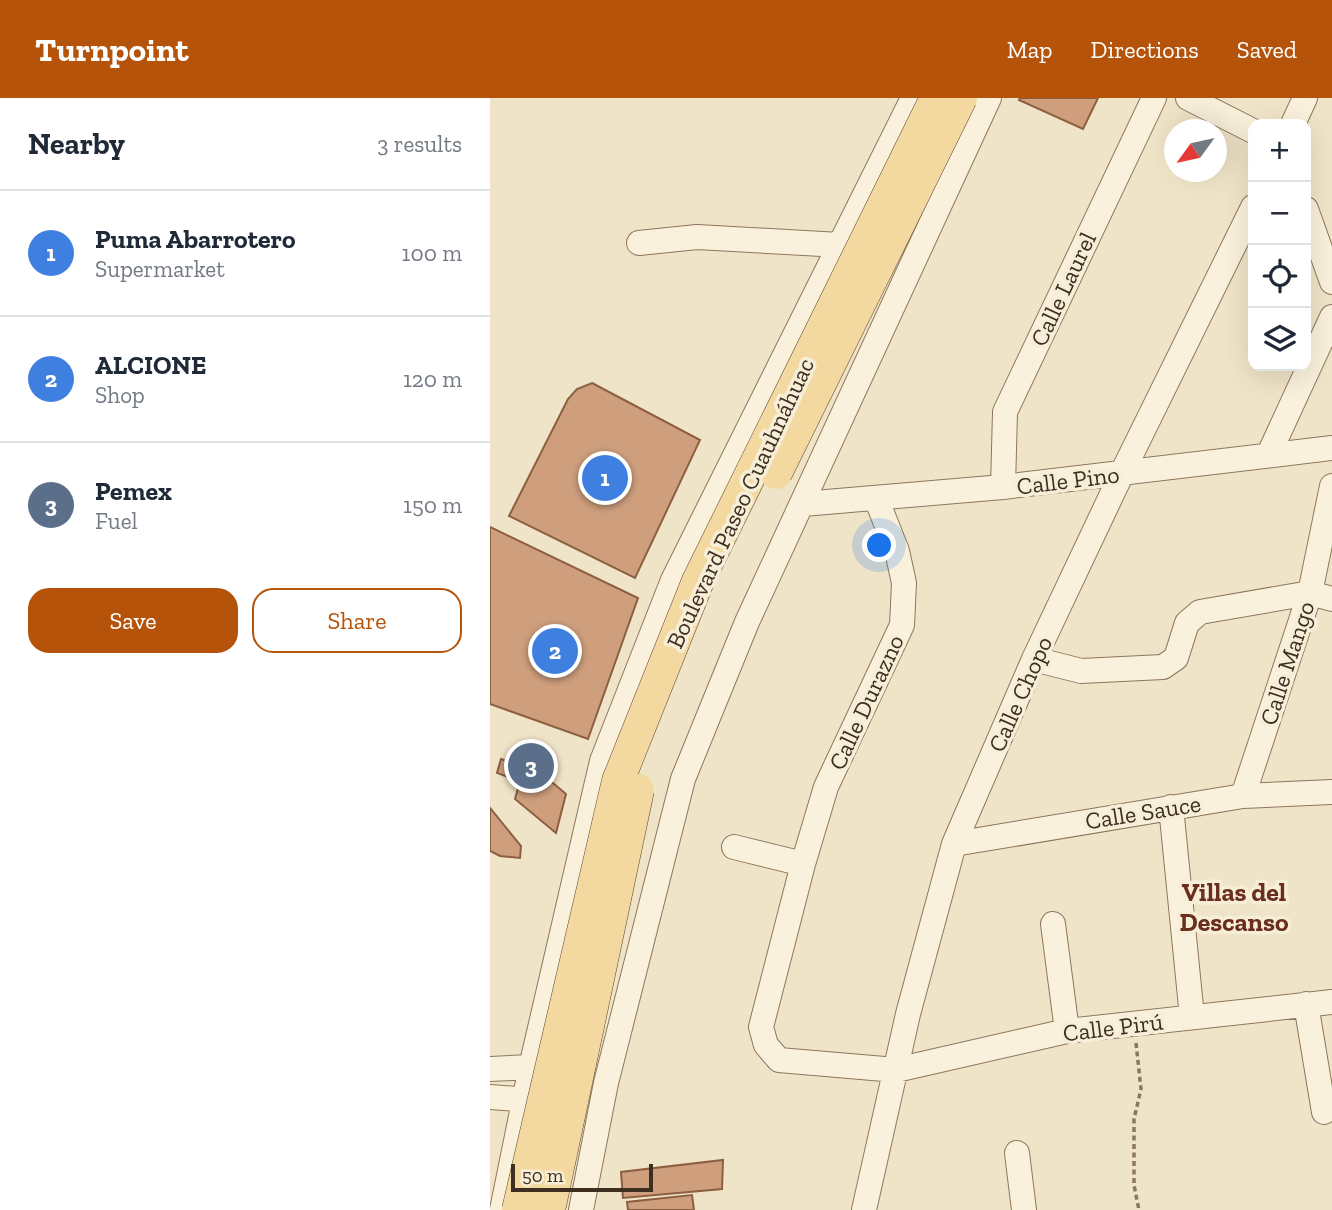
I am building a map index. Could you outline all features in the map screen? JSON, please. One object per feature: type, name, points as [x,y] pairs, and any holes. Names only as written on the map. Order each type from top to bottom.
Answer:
[{"type":"main road","name":"Boulevard Paseo Cuauhnáhuac","points":[[518,1210],[618,781],[698,582],[936,98]]},
{"type":"main road","name":"Boulevard Paseo Cuauhnáhuac","points":[[549,1210],[639,787],[718,590],[961,98]]},
{"type":"street","name":"Boulevard Paseo Cuauhnáhuac","points":[[502,1210],[531,1067],[602,761],[673,580],[913,98]]},
{"type":"street","points":[[581,1210],[606,1083],[683,779],[747,622],[989,98]]},
{"type":"street","name":"Calle Laurel","points":[[1003,487],[1004,412],[1154,98]]},
{"type":"street","points":[[1188,98],[1248,128]]},
{"type":"street","points":[[1295,119],[1305,98]]},
{"type":"street","name":"Calle Chopo","points":[[864,1210],[908,1014],[954,844],[1034,659],[1248,217]]},
{"type":"street","points":[[1311,223],[1332,282]]},
{"type":"street","points":[[639,243],[697,237],[840,245]]},
{"type":"street","points":[[1269,454],[1332,317]]},
{"type":"street","name":"Calle Pino","points":[[803,504],[1003,487],[1332,448]]},
{"type":"street","name":"Calle Mango","points":[[1243,796],[1321,596],[1332,486]]},
{"type":"street","name":"Calle Durazno","points":[[876,498],[897,551],[904,583],[902,625],[826,786],[761,1027],[766,1045],[779,1059],[897,1070]]},
{"type":"street","points":[[1034,659],[1081,671],[1163,667],[1176,658],[1187,623],[1200,612],[1321,596]]},
{"type":"street","name":"Calle Sauce","points":[[954,844],[1243,796],[1332,792]]},
{"type":"street","points":[[1171,807],[1192,1017]]},
{"type":"street","points":[[734,847],[803,864]]},
{"type":"street","points":[[1053,924],[1067,1031]]},
{"type":"street","name":"Calle Pirú","points":[[897,1070],[1067,1031],[1332,1002]]},
{"type":"street","points":[[1306,1004],[1324,1112]]},
{"type":"street","points":[[490,1069],[531,1067],[606,1083]]},
{"type":"street","points":[[490,1097],[601,1110]]},
{"type":"street","points":[[1017,1153],[1024,1210]]},
{"type":"path","points":[[1135,1023],[1141,1089],[1134,1119],[1134,1185],[1139,1210]]},
{"type":"building","points":[[1098,98],[1083,129],[1019,100]]},
{"type":"building","points":[[592,383],[700,440],[635,578],[509,516],[568,399],[577,389]]},
{"type":"building","points":[[490,527],[638,598],[588,739],[490,704]]},
{"type":"building","points":[[501,759],[521,766],[516,780],[497,773]]},
{"type":"building","points":[[526,760],[566,794],[556,833],[515,799]]},
{"type":"building","points":[[490,808],[521,846],[520,858],[500,856],[490,851]]},
{"type":"building","points":[[723,1160],[722,1189],[623,1198],[621,1172]]},
{"type":"building","points":[[692,1195],[694,1210],[628,1210],[627,1202]]},
{"type":"place","name":"Puma Abarrotero","points":[[605,478]]},
{"type":"place","name":"ALCIONE","points":[[555,651]]},
{"type":"place","name":"Pemex","points":[[531,766]]},
{"type":"district","name":"Villas del Descanso","points":[[1234,907]]}]
